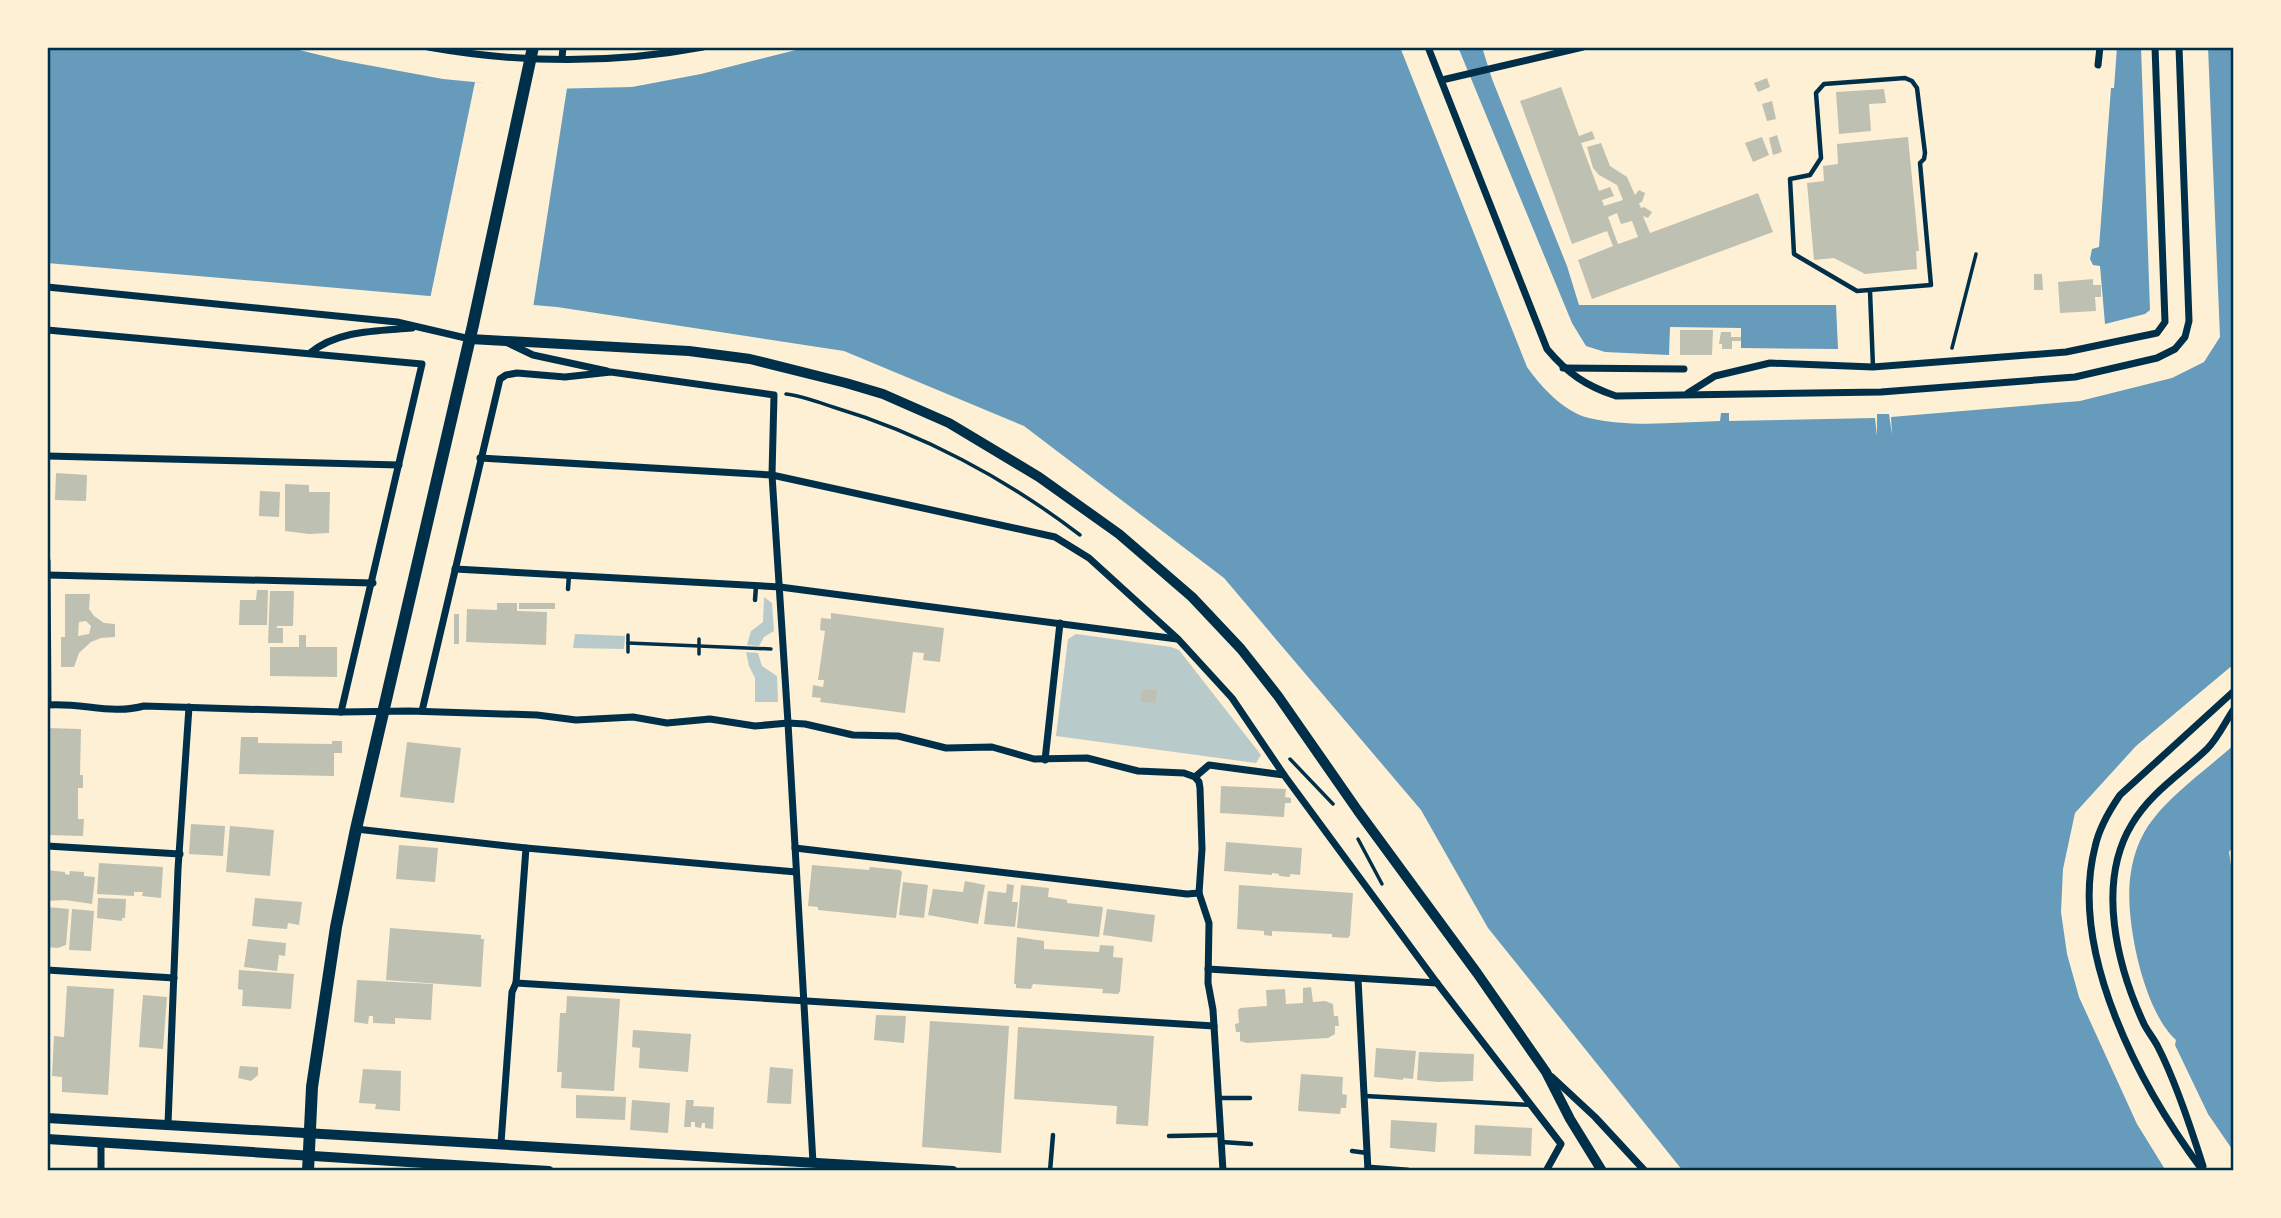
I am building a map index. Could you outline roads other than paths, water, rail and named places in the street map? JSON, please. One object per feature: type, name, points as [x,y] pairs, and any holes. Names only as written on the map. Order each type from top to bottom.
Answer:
[{"type":"main road","points":[[308,1171],[312,1087],[336,927],[382,713],[470,339],[531,52]]},
{"type":"street","points":[[428,47],[456,52],[531,52],[562,58],[636,58],[703,47]]},
{"type":"street","points":[[562,58],[563,47]]},
{"type":"street","points":[[1428,47],[1547,349],[1563,368],[1594,389],[1616,396],[1881,392],[2075,377],[2157,358],[2175,349],[2185,337],[2189,321],[2179,47]]},
{"type":"street","points":[[1442,80],[1583,47]]},
{"type":"street","points":[[2098,65],[2100,47]]},
{"type":"street","points":[[1686,394],[1715,376],[1770,363],[1874,367],[2066,352],[2157,333],[2165,322],[2155,47]]},
{"type":"street","points":[[47,287],[397,322],[470,339],[689,351],[750,359],[883,394],[948,423],[1039,477],[1119,534],[1182,588],[1241,649],[1278,695],[1546,1072],[1570,1119],[1602,1171]]},
{"type":"street","points":[[309,353],[324,341],[364,332],[416,328]]},
{"type":"street","points":[[47,330],[422,364],[341,712]]},
{"type":"street","points":[[504,341],[533,355],[611,372],[774,395],[772,475],[813,1163]]},
{"type":"street","points":[[1563,368],[1684,369]]},
{"type":"street","points":[[422,711],[500,379],[517,373],[565,377],[611,372]]},
{"type":"street","points":[[47,456],[399,465]]},
{"type":"street","points":[[480,458],[772,475],[1055,537],[1089,558],[1178,639],[1232,698],[1284,775],[1437,984],[1561,1144],[1546,1171]]},
{"type":"street","points":[[47,561],[48,705],[81,705],[117,710],[144,706],[382,713],[422,711],[537,715],[576,720],[634,717],[667,723],[710,719],[755,726],[805,724],[853,735],[898,736],[946,748],[992,747],[1045,760],[1087,758],[1138,771],[1175,771],[1195,777],[1199,782],[1201,813],[1199,894],[1209,923],[1208,969],[1223,1171]]},
{"type":"street","points":[[455,569],[780,587],[1178,639]]},
{"type":"street","points":[[47,575],[373,583]]},
{"type":"street","points":[[1045,760],[1059,622]]},
{"type":"street","points":[[2204,1171],[2177,1136],[2151,1091],[2106,992],[2091,931],[2088,897],[2095,845],[2109,812],[2120,795],[2234,691]]},
{"type":"street","points":[[168,1124],[180,854],[190,707]]},
{"type":"street","points":[[2204,1171],[2158,1046],[2144,1024],[2129,981],[2116,927],[2114,880],[2120,849],[2132,822],[2161,788],[2210,746],[2234,709]]},
{"type":"street","points":[[1195,777],[1209,765],[1284,775]]},
{"type":"street","points":[[356,829],[526,848],[796,872]]},
{"type":"street","points":[[47,846],[180,854]]},
{"type":"street","points":[[501,1143],[526,848]]},
{"type":"street","points":[[795,848],[1199,894]]},
{"type":"street","points":[[1208,969],[1437,984]]},
{"type":"street","points":[[47,970],[174,978]]},
{"type":"street","points":[[1358,979],[1368,1169],[1408,1171]]},
{"type":"street","points":[[516,983],[1214,1026]]},
{"type":"street","points":[[1546,1072],[1595,1117],[1645,1171]]},
{"type":"street","points":[[47,1118],[953,1171]]},
{"type":"street","points":[[47,1139],[549,1171]]},
{"type":"street","points":[[101,1142],[101,1171]]},
{"type":"lane","points":[[1905,78],[1912,80],[1917,88],[1919,101],[1925,153],[1920,163],[1931,285],[1870,291],[1857,291],[1794,254],[1790,179],[1810,175],[1821,158],[1816,93],[1819,88],[1824,84],[1905,78]]},
{"type":"lane","points":[[1870,291],[1874,367]]},
{"type":"lane","points":[[568,589],[569,575]]},
{"type":"lane","points":[[755,600],[756,586]]},
{"type":"lane","points":[[1364,1096],[1531,1105]]},
{"type":"lane","points":[[1219,1098],[1250,1097]]},
{"type":"lane","points":[[1050,1171],[1053,1135]]},
{"type":"lane","points":[[1169,1136],[1251,1144]]},
{"type":"lane","points":[[1352,1151],[1367,1153]]},
{"type":"water","points":[[47,47],[287,47],[443,79],[546,89],[632,87],[701,74],[808,47],[1400,47],[1527,367],[1539,383],[1562,404],[1589,418],[1638,424],[1720,421],[1721,413],[1729,413],[1729,421],[1875,418],[1877,436],[1877,414],[1889,414],[1892,435],[1891,417],[2080,401],[2172,378],[2204,362],[2220,337],[2208,47],[2234,47],[2234,664],[2136,746],[2075,813],[2063,869],[2061,912],[2067,954],[2079,997],[2137,1124],[2166,1171],[1683,1171],[1488,928],[1421,810],[1224,578],[1024,426],[844,351],[557,307],[47,263]]},
{"type":"water","points":[[1458,47],[1482,47],[1492,79],[1567,266],[1579,305],[1836,305],[1838,349],[1741,348],[1741,328],[1670,327],[1669,355],[1605,352],[1586,346],[1572,323]]},
{"type":"water","points":[[2117,47],[2141,47],[2150,310],[2145,314],[2105,324],[2100,266],[2093,265],[2090,259],[2092,249],[2099,247],[2111,88],[2114,88]]},
{"type":"water","points":[[2234,745],[2234,845],[2229,852],[2234,887],[2234,1152],[2208,1114],[2175,1045],[2176,1040],[2164,1026],[2145,985],[2133,936],[2129,890],[2136,851],[2153,819],[2174,796]]}]
